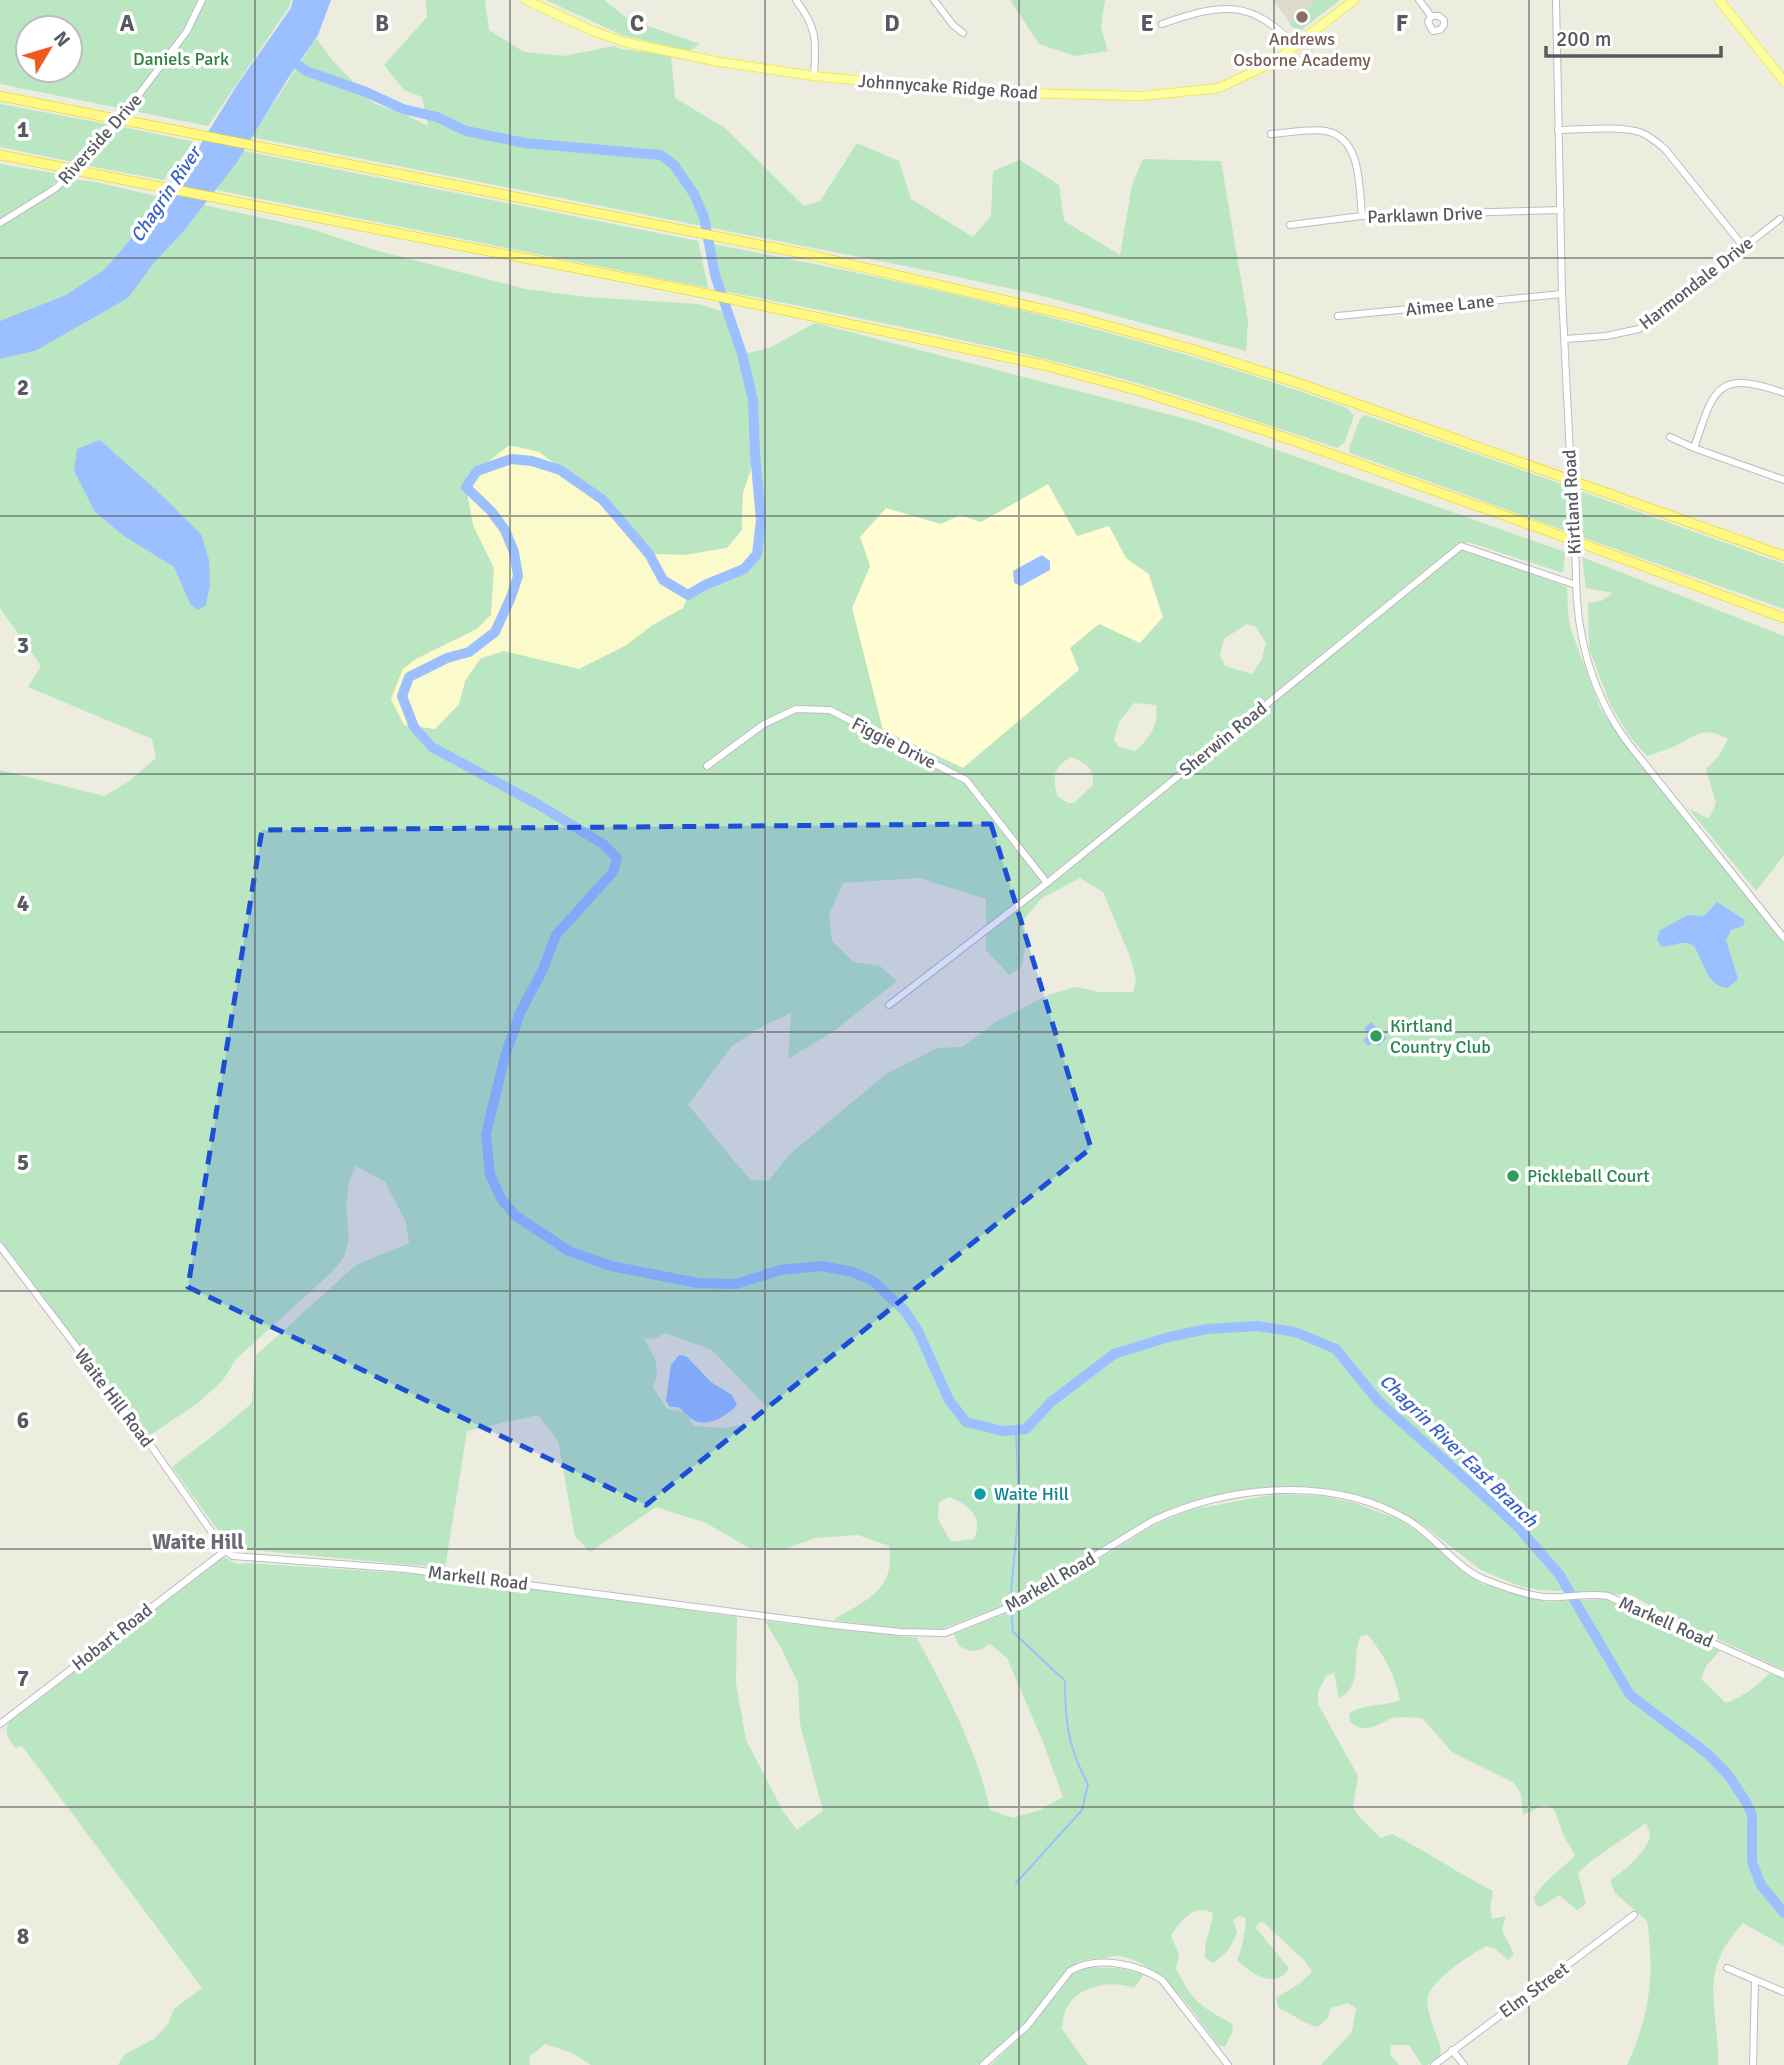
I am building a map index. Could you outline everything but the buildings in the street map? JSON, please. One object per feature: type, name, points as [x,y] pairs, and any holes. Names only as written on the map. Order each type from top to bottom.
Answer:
[{"type":"highway","points":[[0,96],[744,242],[924,280],[1052,311],[1195,350],[1360,404],[1784,556]]},
{"type":"highway","points":[[0,155],[758,304],[1043,365],[1136,390],[1269,432],[1784,618]]},
{"type":"main road","name":"Johnnycake Ridge Road","points":[[526,0],[593,31],[624,42],[685,57],[814,76],[976,92],[1142,96],[1219,89],[1274,62],[1354,0]]},
{"type":"main road","points":[[1719,0],[1784,81]]},
{"type":"street","name":"Riverside Drive","points":[[0,223],[56,188],[106,138],[187,31],[202,0]]},
{"type":"street","points":[[796,0],[812,23],[816,43],[814,76]]},
{"type":"street","points":[[934,0],[953,25],[963,33]]},
{"type":"street","points":[[1419,0],[1431,16]]},
{"type":"street","name":"Kirtland Road","points":[[1556,0],[1562,294],[1576,585],[1581,635],[1595,686],[1606,711],[1784,938]]},
{"type":"street","points":[[1162,24],[1211,3],[1246,3],[1254,6]]},
{"type":"street","points":[[1262,9],[1276,20],[1295,45]]},
{"type":"street","points":[[1558,130],[1626,130],[1650,137],[1665,149],[1743,246]]},
{"type":"street","points":[[1271,134],[1326,131],[1345,140],[1355,158],[1362,216]]},
{"type":"street","name":"Parklawn Drive","points":[[1290,225],[1362,216],[1561,211]]},
{"type":"street","name":"Harmondale Drive","points":[[1565,339],[1606,336],[1639,329],[1780,219]]},
{"type":"street","name":"Aimee Lane","points":[[1338,316],[1562,294]]},
{"type":"street","points":[[1694,448],[1710,401],[1726,387],[1748,382],[1784,393]]},
{"type":"street","points":[[1670,437],[1784,480]]},
{"type":"street","name":"Sherwin Road","points":[[889,1005],[1047,883],[1461,546],[1576,585]]},
{"type":"street","name":"Figgie Drive","points":[[707,766],[764,724],[796,709],[830,710],[966,780],[1047,883]]},
{"type":"street","points":[[1776,927],[1784,920]]},
{"type":"street","name":"Waite Hill Road","points":[[0,1246],[149,1443],[225,1551]]},
{"type":"street","name":"Markell Road","points":[[225,1551],[233,1556],[406,1569],[901,1632],[945,1633],[1015,1605],[1152,1521],[1174,1511],[1194,1504],[1268,1491],[1333,1492],[1381,1507],[1409,1520],[1464,1567],[1480,1577],[1544,1597],[1585,1594],[1608,1596],[1784,1675]]},
{"type":"street","name":"Hobart Road","points":[[0,1724],[225,1551]]},
{"type":"street","name":"Elm Street","points":[[1434,2065],[1634,1915]]},
{"type":"street","points":[[984,2065],[1027,2026],[1070,1971],[1080,1965],[1120,1964],[1148,1970],[1162,1980],[1228,2065]]},
{"type":"street","points":[[1727,1968],[1784,1992]]},
{"type":"street","points":[[1753,2065],[1755,1980]]},
{"type":"street","points":[[1452,2050],[1464,2065]]},
{"type":"highlighted area","points":[[991,824],[1091,1148],[646,1505],[188,1287],[262,830]]},
{"type":"shaded area","name":"Andrews Osborne Academy","points":[[1273,0],[1340,0],[1297,33]]},
{"type":"shaded area","points":[[1048,484],[1077,536],[1109,526],[1126,558],[1148,574],[1163,617],[1140,643],[1079,670],[963,768],[883,730],[852,608],[870,566],[860,537],[886,508],[941,524],[960,515],[981,522]]},
{"type":"green space","name":"Daniels Park","points":[[0,0],[291,0],[289,7],[208,126],[0,84]]},
{"type":"green space","points":[[426,0],[485,0],[489,30],[524,52],[564,56],[614,46],[671,55],[675,98],[725,128],[804,206],[820,201],[857,143],[899,161],[911,199],[973,237],[991,216],[993,171],[1020,160],[1059,185],[1064,221],[1120,255],[1132,185],[1143,159],[1221,161],[1248,321],[1246,351],[1035,294],[930,271],[252,137],[316,38],[333,61],[373,103],[428,126],[422,97],[404,90],[384,65],[427,17]]},
{"type":"green space","points":[[546,0],[604,0],[628,19],[700,44],[689,51],[622,35]]},
{"type":"green space","points":[[1010,0],[1105,0],[1101,27],[1108,51],[1075,56],[1039,44]]},
{"type":"green space","points":[[1317,0],[1340,0],[1297,33],[1290,23]]},
{"type":"green space","points":[[0,104],[112,125],[78,163],[0,147]]},
{"type":"green space","points":[[118,126],[195,142],[164,180],[84,165]]},
{"type":"green space","points":[[234,149],[698,241],[708,288],[201,187]]},
{"type":"green space","points":[[0,164],[64,175],[41,194],[0,219]]},
{"type":"green space","points":[[70,179],[156,196],[126,246],[112,263],[92,280],[54,301],[0,321],[0,225]]},
{"type":"green space","points":[[204,205],[308,228],[371,249],[525,289],[586,297],[698,304],[727,313],[743,354],[769,348],[815,323],[1198,422],[1565,552],[1563,573],[1468,542],[1445,554],[1284,685],[1117,827],[1462,548],[1567,587],[1571,630],[1600,708],[1784,943],[1784,1670],[1679,1621],[1631,1595],[1522,1587],[1481,1570],[1423,1525],[1384,1505],[1333,1489],[1319,1488],[1264,1487],[1201,1498],[1175,1507],[1151,1518],[1015,1601],[942,1629],[899,1629],[833,1620],[867,1600],[883,1584],[888,1574],[889,1546],[858,1535],[815,1538],[785,1549],[751,1549],[706,1523],[656,1507],[590,1552],[575,1536],[558,1441],[538,1415],[467,1431],[445,1568],[231,1548],[172,1467],[252,1403],[255,1356],[356,1265],[409,1243],[406,1222],[385,1182],[356,1166],[349,1182],[346,1206],[349,1239],[344,1257],[331,1273],[236,1359],[223,1380],[199,1402],[149,1436],[0,1241],[0,770],[104,796],[128,782],[156,758],[152,739],[28,687],[41,666],[0,608],[0,359],[35,351],[153,264]],"holes":[[[539,452],[603,500],[649,554],[685,555],[727,548],[742,530],[743,493],[744,569],[688,595],[683,608],[654,624],[493,642],[465,681],[459,704],[435,729],[404,724],[391,699],[403,669],[416,659],[477,629],[491,615],[494,568],[473,525]],[[1048,484],[1077,536],[1109,526],[1126,558],[1149,574],[1163,617],[1140,643],[1099,624],[1070,648],[1079,670],[963,768],[883,730],[852,608],[870,566],[860,537],[886,508],[941,524],[960,515],[981,522]],[[1247,624],[1256,627],[1266,643],[1262,659],[1252,674],[1225,666],[1220,655],[1224,639]],[[1134,703],[1156,705],[1156,719],[1152,731],[1135,751],[1119,747],[1114,740],[1119,722]],[[1071,757],[1085,764],[1092,774],[1093,785],[1074,803],[1068,803],[1057,796],[1055,773],[1060,765]],[[919,878],[986,899],[986,950],[1009,975],[1022,966],[1026,941],[1024,919],[1042,898],[1080,878],[1103,892],[1131,959],[1136,979],[1133,992],[1100,992],[1075,987],[1048,995],[994,1023],[962,1047],[937,1048],[886,1074],[790,1154],[768,1181],[751,1180],[688,1105],[731,1047],[761,1027],[791,1013],[788,1059],[834,1031],[897,981],[880,966],[854,962],[832,941],[829,915],[843,883]],[[666,1333],[712,1350],[767,1407],[746,1424],[726,1428],[694,1426],[685,1412],[667,1409],[653,1387],[657,1367],[644,1338],[654,1339]],[[949,1497],[963,1504],[976,1518],[977,1531],[974,1539],[951,1542],[938,1519],[939,1502]]]},
{"type":"green space","points":[[713,244],[954,294],[1113,334],[1270,381],[1347,408],[1354,415],[1345,442],[1337,448],[1109,375],[917,330],[724,291]]},
{"type":"green space","points":[[1365,415],[1567,486],[1569,532],[1350,453],[1349,448],[1360,419]]},
{"type":"green space","points":[[1577,490],[1784,564],[1784,609],[1579,536]]},
{"type":"green space","points":[[1582,557],[1784,636],[1784,855],[1756,891],[1688,808],[1709,819],[1716,803],[1706,769],[1719,756],[1728,739],[1712,733],[1700,733],[1647,756],[1630,737],[1610,704],[1589,648],[1588,603],[1601,601],[1613,593],[1586,588]]},
{"type":"green space","points":[[1276,1494],[1323,1496],[1355,1503],[1398,1519],[1435,1543],[1482,1584],[1546,1602],[1605,1599],[1720,1651],[1706,1666],[1701,1679],[1726,1703],[1750,1691],[1770,1673],[1784,1679],[1784,1946],[1743,1923],[1728,1941],[1719,1958],[1713,1991],[1718,2065],[1627,2065],[1646,2012],[1650,1977],[1649,1941],[1647,1921],[1615,1893],[1610,1880],[1628,1866],[1646,1846],[1650,1834],[1646,1823],[1578,1873],[1586,1904],[1577,1910],[1559,1895],[1541,1907],[1536,1905],[1534,1897],[1538,1891],[1575,1855],[1564,1836],[1554,1809],[1544,1805],[1523,1815],[1521,1794],[1513,1782],[1453,1753],[1423,1719],[1396,1717],[1366,1728],[1350,1722],[1349,1714],[1355,1711],[1400,1700],[1388,1665],[1367,1634],[1360,1637],[1354,1679],[1347,1693],[1339,1698],[1334,1673],[1326,1676],[1318,1692],[1318,1704],[1358,1776],[1353,1807],[1360,1818],[1381,1838],[1392,1834],[1493,1891],[1490,1907],[1492,1919],[1506,1916],[1502,1930],[1514,1954],[1508,1960],[1494,1948],[1486,1946],[1450,1970],[1434,1986],[1427,2001],[1441,2049],[1440,2057],[1427,2065],[1422,2065],[1409,2045],[1391,2045],[1390,2054],[1399,2065],[1321,2065],[1352,2032],[1356,2008],[1348,2003],[1331,2008],[1327,2019],[1318,2027],[1279,2009],[1276,1998],[1299,1984],[1312,1972],[1306,1962],[1263,1922],[1258,1923],[1256,1928],[1289,1968],[1284,1975],[1270,1979],[1249,1970],[1237,1960],[1246,1918],[1238,1916],[1233,1921],[1237,1932],[1233,1942],[1213,1963],[1205,1958],[1205,1952],[1213,1913],[1200,1910],[1184,1919],[1171,1936],[1179,1954],[1176,1969],[1198,2002],[1232,2024],[1233,2030],[1225,2047],[1218,2045],[1164,1979],[1136,1961],[1117,1956],[1084,1960],[1070,1967],[1014,2036],[977,2065],[591,2065],[572,2053],[545,2044],[529,2057],[530,2065],[118,2065],[125,2054],[154,2039],[168,2024],[174,2009],[202,1988],[22,1746],[15,1748],[7,1732],[9,1722],[223,1557],[237,1564],[432,1575],[737,1617],[736,1683],[746,1740],[783,1811],[797,1830],[823,1811],[800,1724],[798,1683],[765,1621],[917,1638],[969,1743],[990,1810],[1013,1818],[1040,1810],[1063,1797],[1007,1658],[990,1644],[975,1651],[964,1649],[959,1646],[954,1634],[1020,1608],[1154,1525],[1190,1510]]},
{"type":"green space","points":[[1087,1967],[1117,1968],[1144,1974],[1134,1988],[1115,1984],[1094,1987],[1076,1996],[1070,2003],[1064,2014],[1062,2029],[1088,2065],[991,2065],[1031,2026],[1062,1984],[1077,1971]]},
{"type":"sand","points":[[509,445],[539,452],[603,500],[649,554],[685,555],[727,548],[742,530],[743,493],[755,457],[761,520],[757,554],[744,569],[688,595],[683,608],[654,624],[625,646],[579,669],[504,651],[479,659],[465,681],[459,704],[435,729],[404,725],[391,699],[403,669],[416,659],[477,629],[491,615],[494,568],[473,525],[466,487],[477,471]]},
{"type":"water","name":"Chagrin River","points":[[293,0],[331,0],[318,35],[235,165],[183,232],[153,264],[128,298],[35,351],[0,359],[0,321],[66,295],[104,270],[130,240],[156,196],[191,160],[237,85],[291,8]]},
{"type":"water","points":[[100,440],[201,534],[209,560],[210,584],[206,605],[198,610],[190,604],[174,567],[124,536],[95,512],[74,471],[77,449]]},
{"type":"water","points":[[1042,555],[1050,561],[1050,570],[1021,586],[1014,583],[1013,571]]},
{"type":"water","points":[[1717,902],[1745,920],[1743,926],[1731,930],[1726,940],[1738,979],[1728,988],[1710,978],[1694,946],[1682,943],[1661,946],[1657,939],[1660,930],[1688,915],[1704,916]]},
{"type":"water","name":"Kirtland Country Club","points":[[1371,1022],[1387,1038],[1378,1046],[1375,1040],[1368,1046],[1363,1040],[1369,1034],[1364,1029]]},
{"type":"water","points":[[679,1355],[686,1356],[711,1382],[732,1395],[737,1405],[721,1418],[707,1422],[694,1420],[679,1408],[670,1407],[666,1401],[671,1365]]},
{"type":"waterway","name":"Chagrin River East Branch","points":[[287,56],[306,71],[366,92],[403,109],[437,117],[466,131],[525,143],[661,155],[674,165],[694,194],[704,217],[715,275],[742,354],[753,400],[761,520],[757,554],[744,569],[688,595],[663,580],[649,554],[603,500],[560,470],[532,461],[511,459],[477,471],[466,487],[491,511],[505,530],[514,552],[518,576],[495,632],[469,652],[447,658],[409,677],[402,696],[414,727],[432,747],[539,805],[603,844],[617,858],[613,872],[556,935],[543,969],[520,1013],[505,1056],[486,1134],[490,1175],[502,1200],[516,1216],[569,1251],[611,1266],[698,1283],[736,1284],[780,1270],[821,1266],[853,1272],[873,1281],[905,1311],[918,1331],[949,1400],[966,1422],[1003,1431],[1026,1429],[1051,1402],[1114,1354],[1169,1337],[1207,1329],[1257,1326],[1295,1332],[1336,1349],[1378,1401],[1518,1527],[1559,1574],[1630,1695],[1708,1754],[1729,1776],[1752,1815],[1752,1862],[1761,1885],[1784,1913]]},
{"type":"waterway","points":[[1010,1603],[1019,1505],[1016,1430]]},
{"type":"waterway","points":[[1011,1609],[1013,1632],[1065,1681],[1069,1734],[1088,1784],[1082,1810],[1016,1883]]},
{"type":"place","name":"Andrews Osborne Academy","points":[[1302,17]]},
{"type":"place","name":"Kirtland Country Club","points":[[1376,1036]]},
{"type":"place","name":"Pickleball Court","points":[[1513,1176]]},
{"type":"place","name":"Waite Hill","points":[[980,1494]]},
{"type":"district","name":"Waite Hill","points":[[198,1542]]}]
